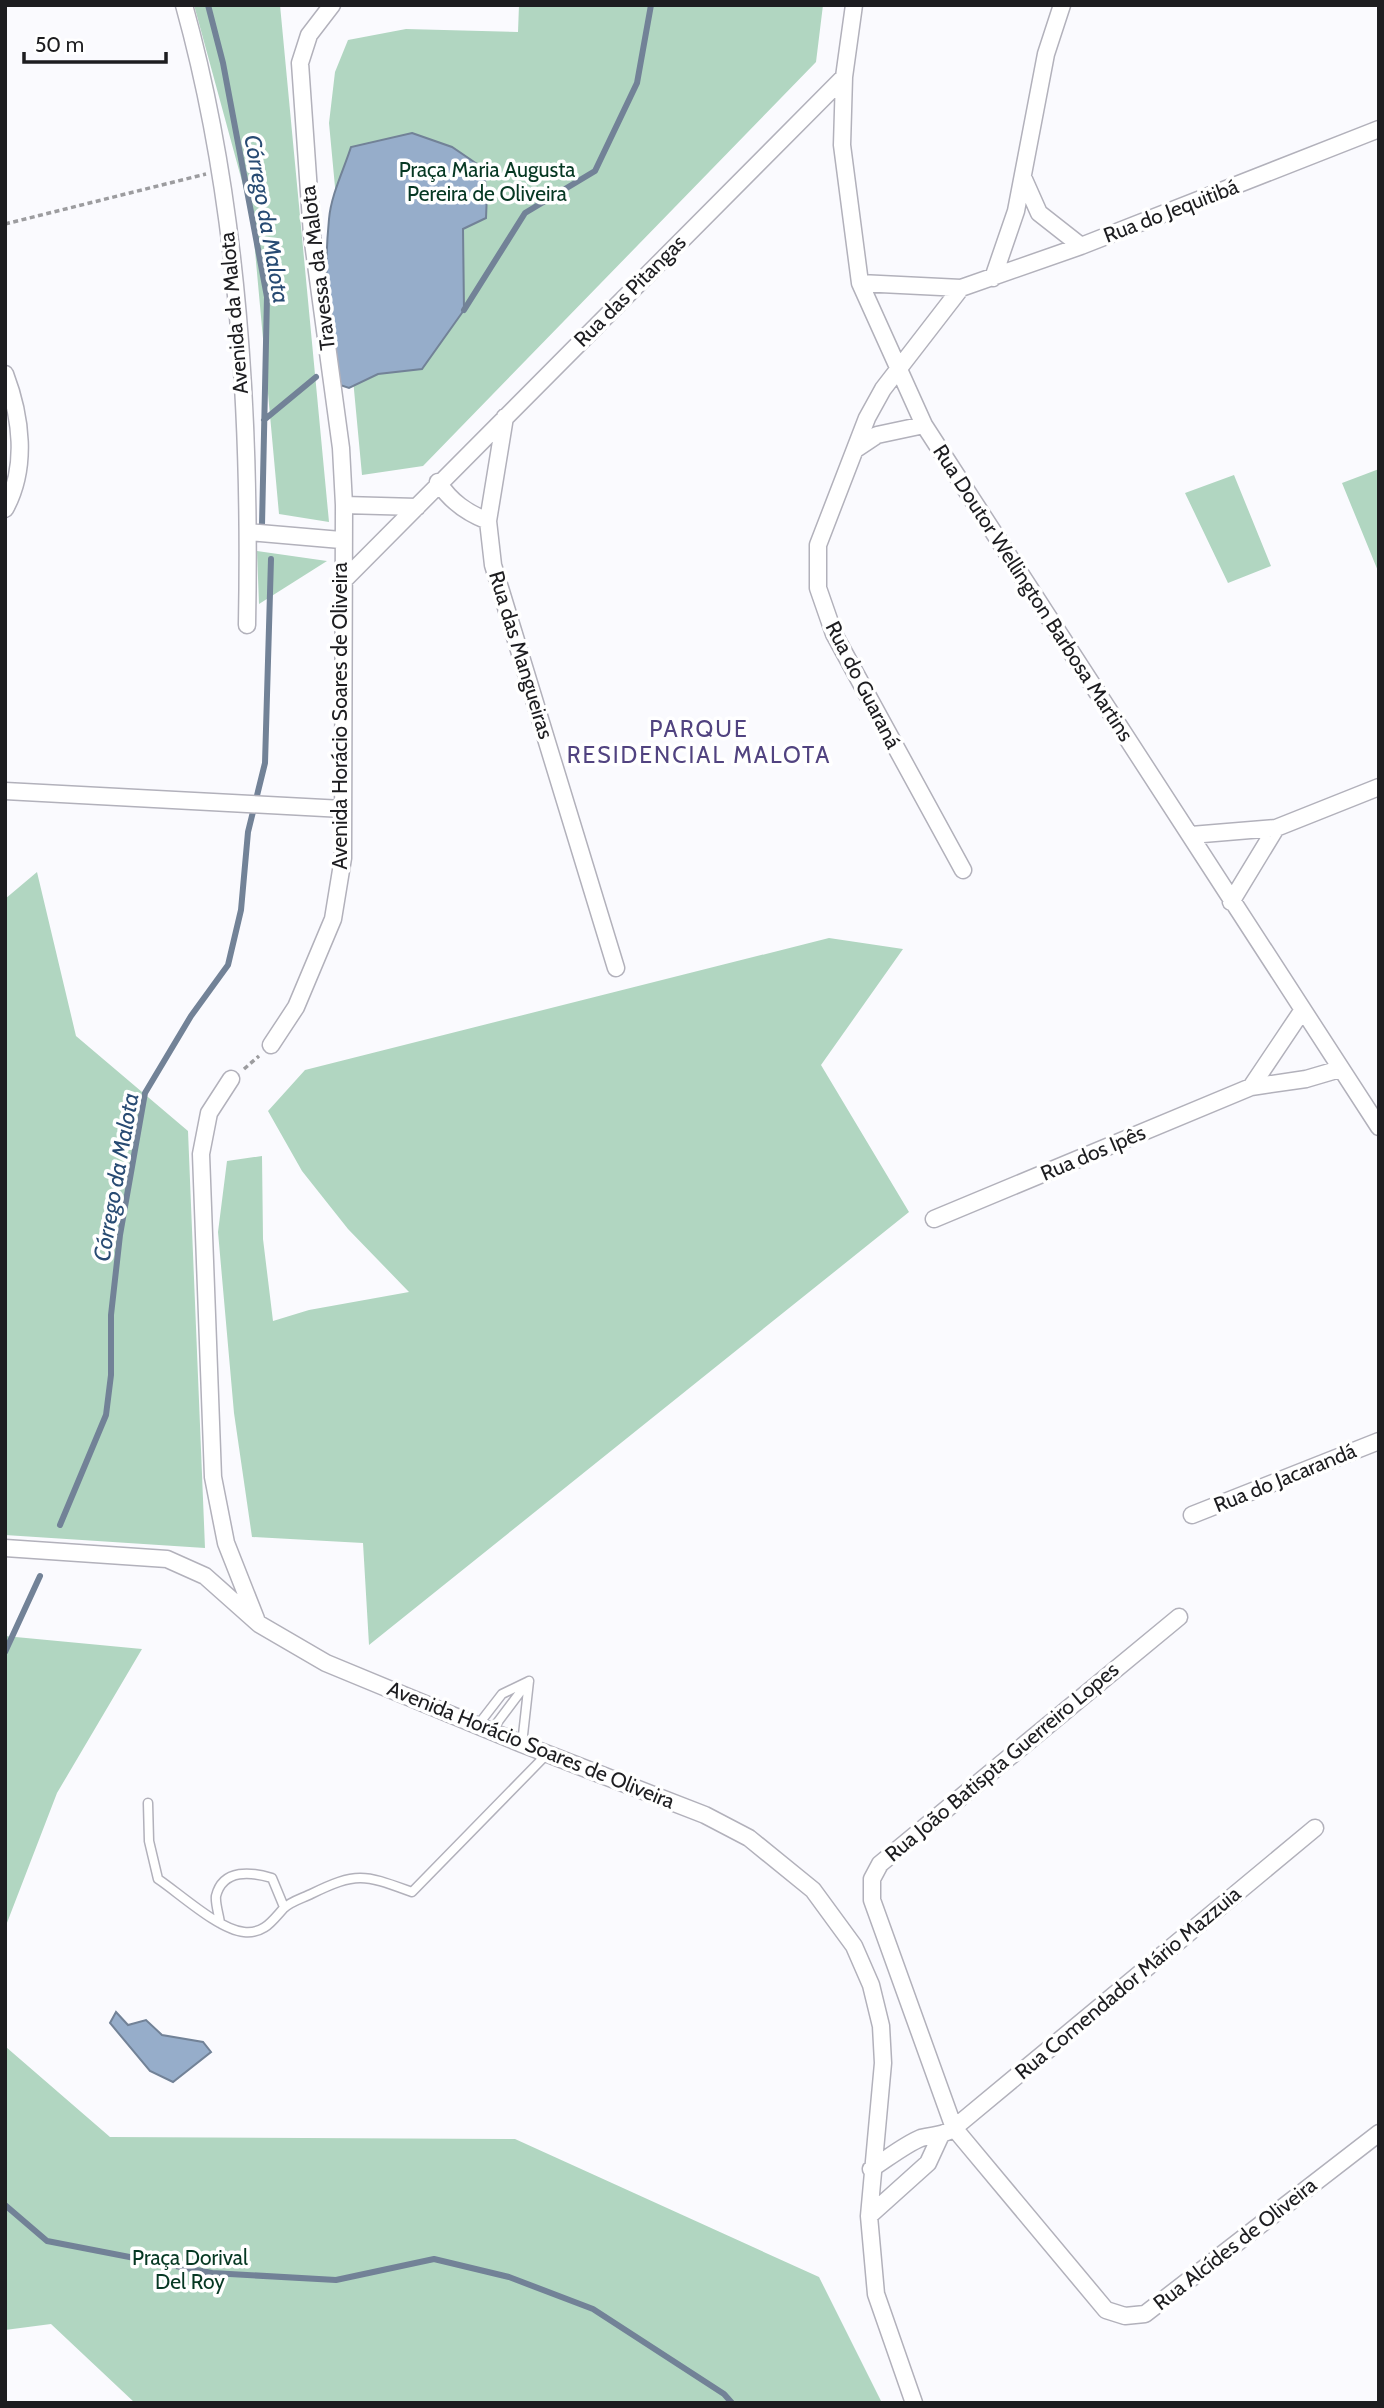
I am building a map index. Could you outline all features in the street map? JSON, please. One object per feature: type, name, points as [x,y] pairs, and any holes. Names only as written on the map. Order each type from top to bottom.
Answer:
[{"type":"street","name":"Avenida da Malota","points":[[184,5],[205,83],[221,170],[240,358],[249,532],[247,625]]},
{"type":"street","name":"Travessa da Malota","points":[[332,5],[309,35],[300,63],[312,235],[341,448],[344,505],[341,540]]},
{"type":"street","name":"Rua Doutor Wellington Barbosa Martins","points":[[853,5],[849,17],[844,77],[842,145],[860,283],[924,425],[1379,1127]]},
{"type":"street","points":[[993,278],[1016,211],[1046,54],[1060,11],[1077,5]]},
{"type":"street","name":"Rua das Pitangas","points":[[342,582],[438,482],[844,77]]},
{"type":"street","name":"Rua do Jequitibá","points":[[860,283],[961,288],[1082,246],[1379,129]]},
{"type":"street","points":[[1023,177],[1039,213],[1082,246]]},
{"type":"street","points":[[899,370],[961,288]]},
{"type":"street","name":"Rua do Guaraná","points":[[899,370],[867,418],[818,545],[818,588],[834,634],[858,682],[963,870]]},
{"type":"street","points":[[5,374],[17,407],[20,440],[16,475],[5,509]]},
{"type":"street","name":"Rua das Mangueiras","points":[[505,417],[488,521],[493,565],[616,968]]},
{"type":"street","points":[[856,449],[877,435],[924,425]]},
{"type":"street","points":[[438,482],[455,503],[470,514],[488,521]]},
{"type":"street","points":[[344,505],[416,506]]},
{"type":"street","points":[[249,532],[341,540]]},
{"type":"street","name":"Avenida Horácio Soares de Oliveira","points":[[271,1045],[296,1007],[333,919],[343,858],[341,540]]},
{"type":"street","points":[[1191,835],[1276,828],[1379,787]]},
{"type":"street","points":[[5,791],[343,809]]},
{"type":"street","points":[[1231,902],[1276,828]]},
{"type":"street","points":[[1251,1087],[1302,1011]]},
{"type":"street","name":"Rua dos Ipês","points":[[934,1219],[1251,1087],[1306,1079],[1340,1069]]},
{"type":"street","points":[[231,1079],[209,1113],[201,1154],[212,1463],[226,1543],[259,1624]]},
{"type":"street","name":"Rua do Jacarandá","points":[[1192,1515],[1379,1441]]},
{"type":"street","name":"Avenida Horácio Soares de Oliveira","points":[[5,1548],[167,1559],[205,1576],[259,1624],[326,1663],[522,1744],[705,1815],[749,1838],[786,1866],[833,1915],[855,1946],[871,1985],[881,2026],[883,2063],[871,2169],[869,2216],[876,2294],[889,2338],[914,2403]]},
{"type":"street","name":"Rua João Batispta Guerreiro Lopes","points":[[947,2132],[872,1900],[872,1879],[880,1864],[1179,1617]]},
{"type":"street","name":"Rua Comendador Mário Mazzuia","points":[[869,2216],[928,2163],[947,2132],[1315,1828]]},
{"type":"street","name":"Rua Comendador Mário Mazzuia","points":[[871,2169],[924,2137],[947,2132]]},
{"type":"street","name":"Rua Alcídes de Oliveira","points":[[947,2132],[1106,2310],[1125,2316],[1145,2314],[1379,2133]]},
{"type":"lane","points":[[485,1728],[528,1681]]},
{"type":"lane","points":[[485,1728],[502,1693],[528,1681]]},
{"type":"lane","points":[[522,1744],[528,1681]]},
{"type":"lane","points":[[148,1803],[149,1841],[158,1879],[220,1923],[244,1932],[266,1928],[276,1920],[284,1907],[343,1878],[362,1876],[412,1892],[547,1754]]},
{"type":"lane","points":[[220,1923],[216,1897],[224,1881],[238,1873],[255,1873],[272,1878],[284,1907]]},
{"type":"path","points":[[5,224],[221,170]]},
{"type":"path","points":[[231,1079],[271,1045]]},
{"type":"green space","points":[[194,5],[280,5],[329,522],[279,514],[252,218]]},
{"type":"green space","name":"Praça Maria Augusta Pereira de Oliveira","points":[[519,5],[823,5],[816,62],[423,466],[362,475],[329,123],[335,72],[348,40],[406,29],[518,32]]},
{"type":"green space","points":[[1379,469],[1379,570],[1378,571],[1342,483]]},
{"type":"green space","points":[[1234,475],[1271,566],[1228,583],[1185,493]]},
{"type":"green space","points":[[257,551],[327,561],[259,604]]},
{"type":"green space","points":[[37,872],[76,1036],[188,1131],[205,1548],[5,1535],[5,899]]},
{"type":"green space","points":[[829,938],[903,949],[821,1065],[909,1212],[369,1645],[363,1543],[252,1537],[234,1413],[218,1232],[227,1161],[262,1156],[263,1239],[273,1321],[309,1310],[409,1292],[348,1229],[302,1171],[268,1111],[305,1070]]},
{"type":"green space","points":[[5,1636],[142,1649],[57,1793],[5,1928]]},
{"type":"green space","name":"Praça Dorival Del Roy","points":[[5,2042],[6,2047],[110,2137],[515,2139],[819,2277],[882,2403],[135,2403],[51,2324],[5,2330]]},
{"type":"water","points":[[412,133],[452,147],[483,168],[487,193],[486,218],[463,229],[464,310],[422,369],[378,374],[349,388],[340,385],[335,366],[327,303],[326,260],[332,201],[351,147]]},
{"type":"water","points":[[116,2012],[128,2025],[146,2020],[162,2035],[203,2042],[211,2052],[173,2082],[150,2071],[110,2023]]},
{"type":"waterway","name":"Córrego da Malota","points":[[208,5],[223,63],[267,297],[262,525]]},
{"type":"waterway","points":[[464,310],[525,213],[595,171],[637,83],[651,5]]},
{"type":"waterway","points":[[264,420],[316,377]]},
{"type":"waterway","name":"Córrego da Malota","points":[[60,1525],[106,1415],[111,1375],[111,1315],[120,1235],[145,1093],[191,1016],[228,965],[241,910],[248,832],[265,763],[271,559]]},
{"type":"waterway","name":"Córrego da Malota","points":[[5,1652],[40,1576]]},
{"type":"waterway","name":"Córrego da Malota","points":[[5,2205],[47,2241],[212,2273],[336,2280],[434,2259],[509,2277],[593,2309],[724,2394],[732,2403]]},
{"type":"district","name":"PARQUE RESIDENCIAL MALOTA","points":[[699,742]]}]
